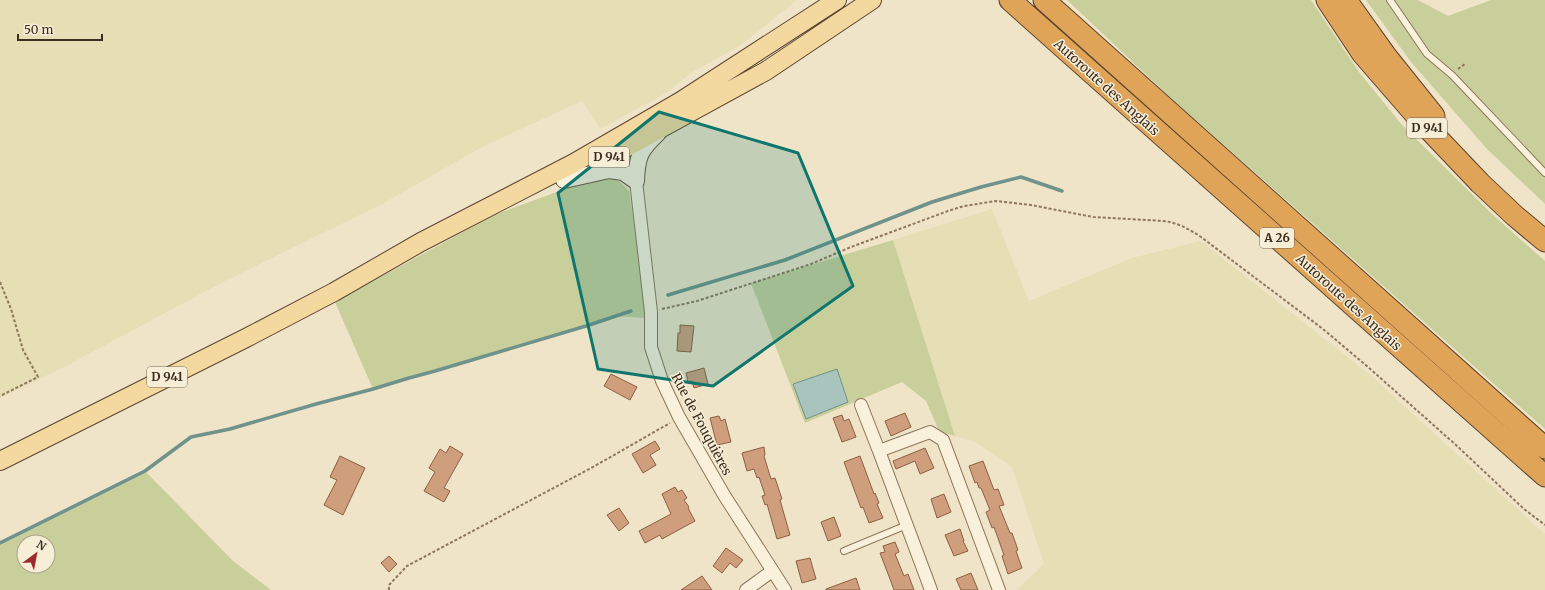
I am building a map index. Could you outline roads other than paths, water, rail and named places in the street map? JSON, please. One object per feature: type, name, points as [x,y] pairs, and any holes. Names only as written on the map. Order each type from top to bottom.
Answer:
[{"type":"highway","name":"Autoroute des Anglais","points":[[1010,0],[1545,476]]},
{"type":"highway","name":"Autoroute des Anglais","points":[[1044,0],[1545,448]]},
{"type":"highway","name":"D 941","points":[[1327,0],[1362,53],[1421,121],[1480,183],[1515,216],[1545,241]]},
{"type":"highway","name":"D 941","points":[[1346,0],[1386,56],[1432,114],[1494,177],[1545,224]]},
{"type":"main road","name":"D 941","points":[[0,460],[246,338],[334,292],[421,242],[574,164],[681,101],[837,0]]},
{"type":"main road","name":"D 941","points":[[334,292],[428,249],[564,180],[667,125],[766,70],[872,0]]},
{"type":"street","points":[[636,181],[636,166],[640,153],[667,125]]},
{"type":"street","points":[[564,180],[609,170],[623,172],[636,181]]},
{"type":"street","name":"Rue de Fouquières","points":[[636,181],[651,312],[651,347],[662,382],[679,417],[724,495],[785,590]]},
{"type":"street","points":[[861,405],[931,590]]},
{"type":"street","points":[[879,451],[930,432],[943,440],[999,590]]},
{"type":"street","points":[[746,590],[772,571]]},
{"type":"lane","points":[[1390,0],[1427,54],[1452,75],[1545,173]]},
{"type":"lane","points":[[844,550],[907,525]]},
{"type":"water","points":[[837,369],[848,402],[806,419],[793,384]]},
{"type":"waterway","points":[[668,295],[785,260],[932,202],[981,187],[1021,177],[1062,191]]},
{"type":"waterway","points":[[0,543],[145,471],[191,437],[230,429],[373,389],[586,326],[631,311]]}]
